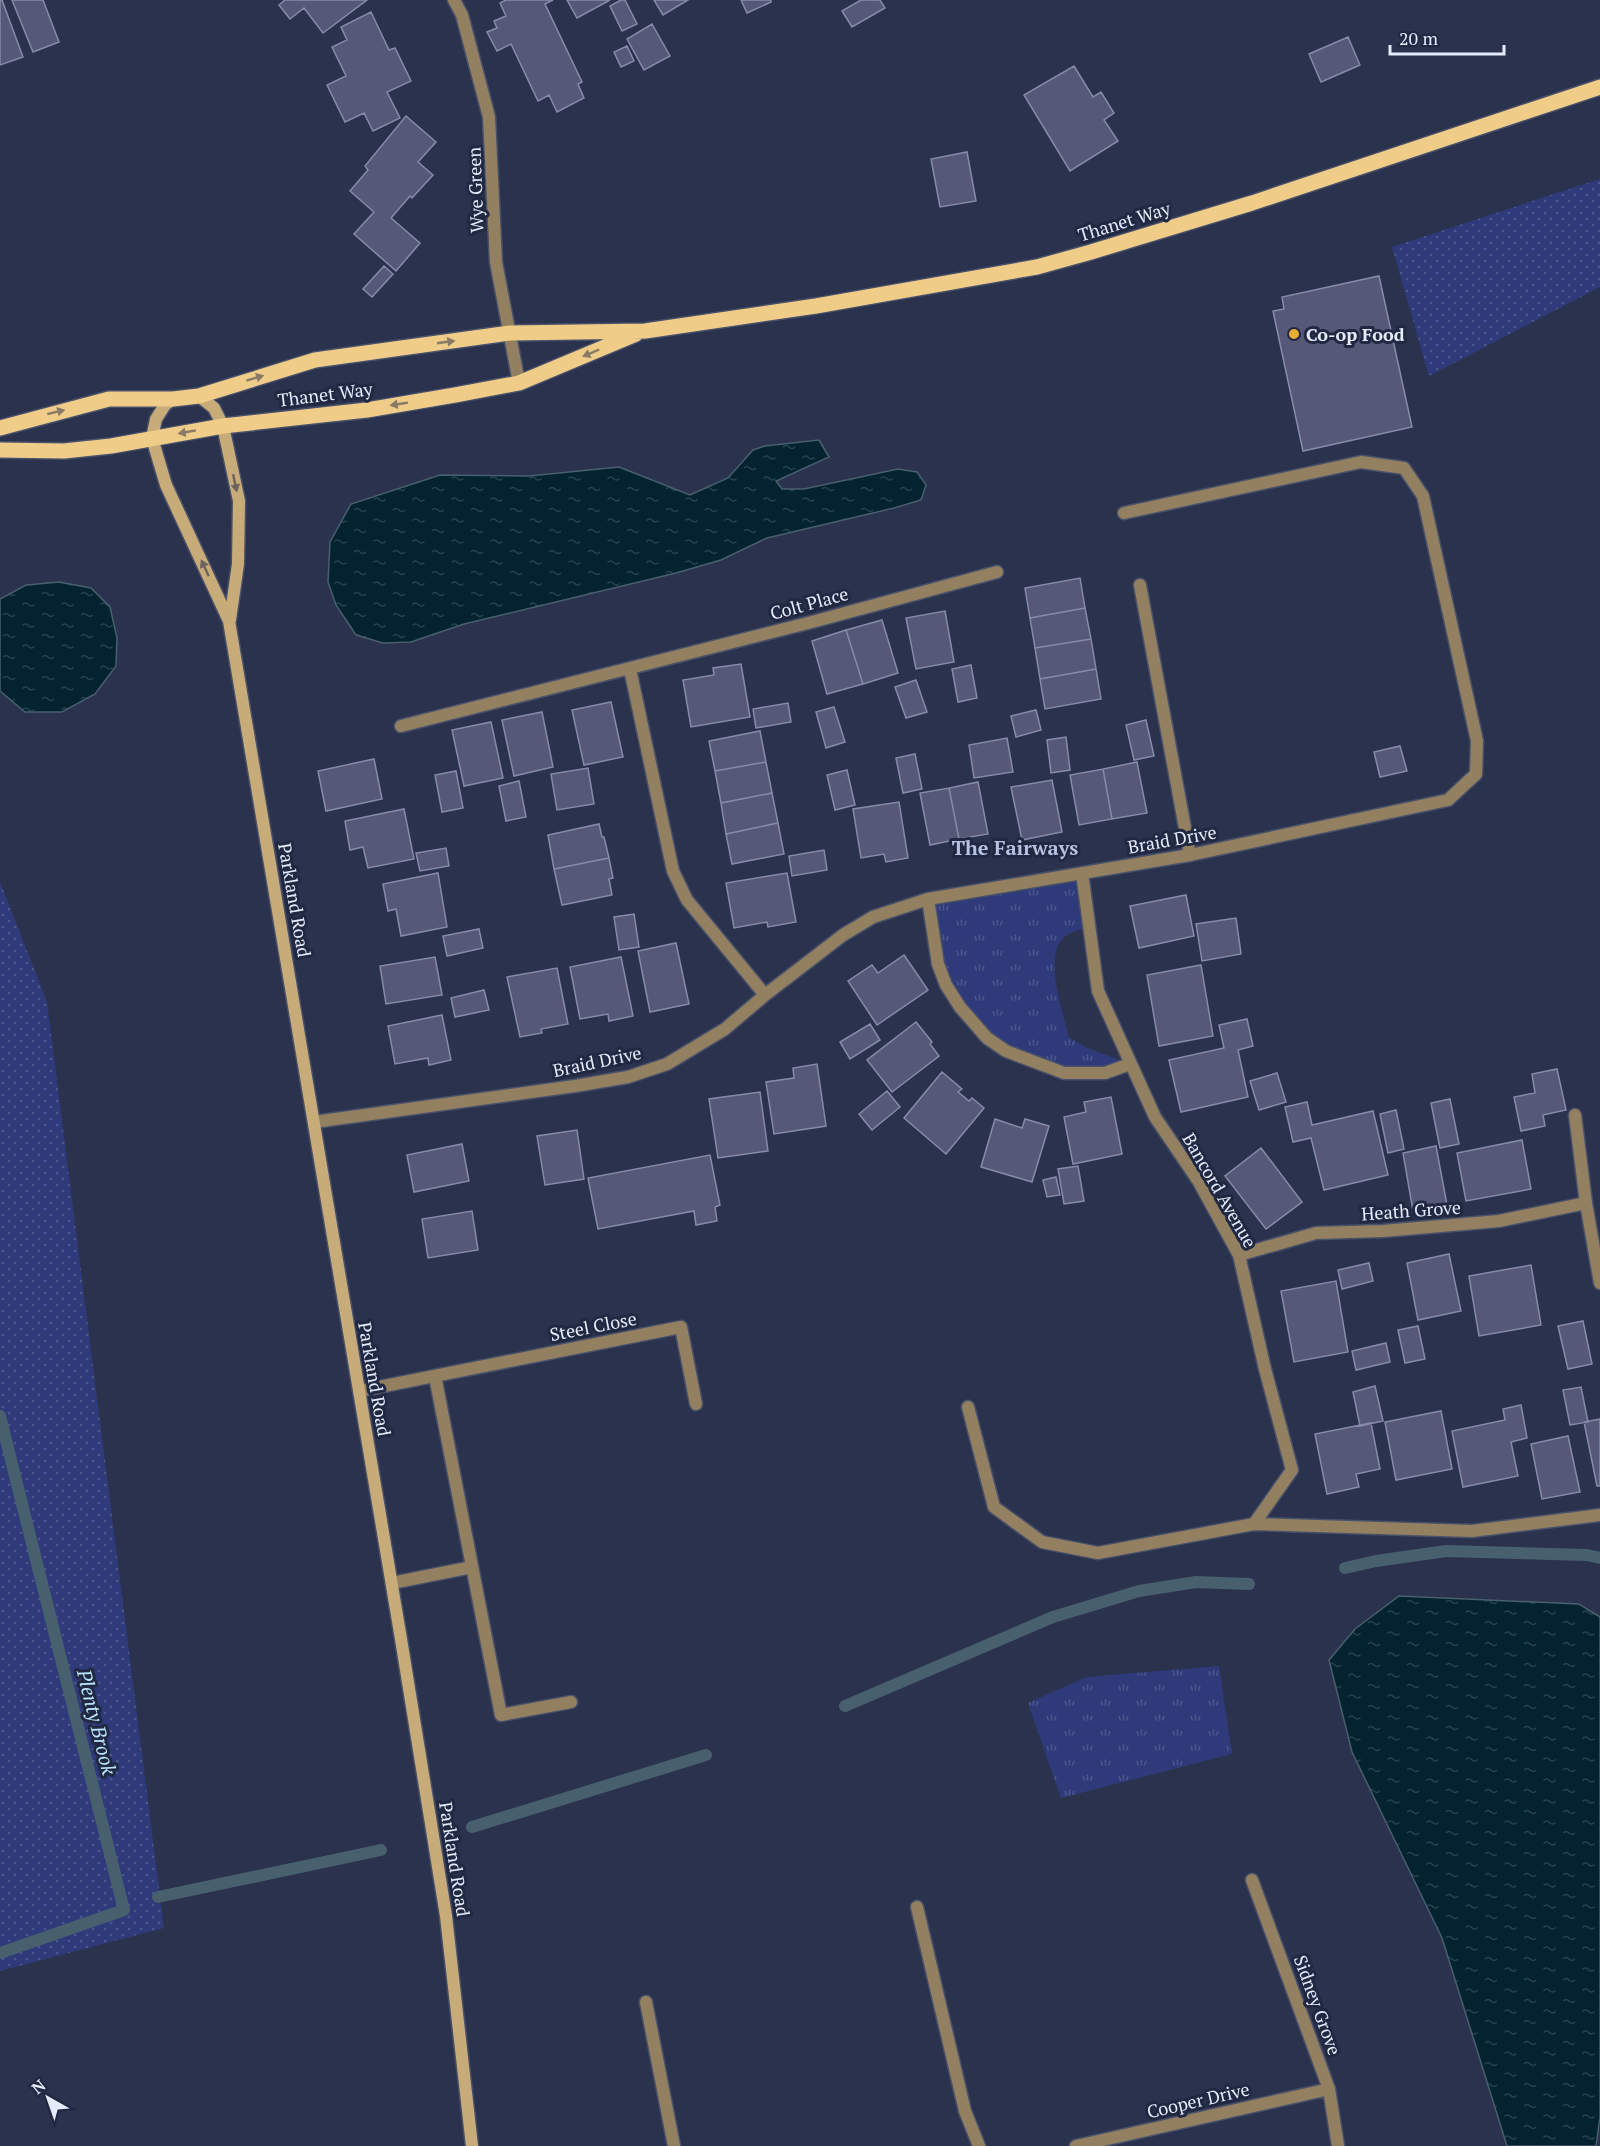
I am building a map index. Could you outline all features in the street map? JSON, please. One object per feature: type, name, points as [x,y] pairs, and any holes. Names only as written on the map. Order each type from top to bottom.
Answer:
[{"type":"main road","name":"Thanet Way","points":[[0,428],[109,399],[173,399],[199,396],[315,360],[510,333],[645,330],[816,306],[1046,264],[1252,203],[1600,87]]},
{"type":"main road","name":"Thanet Way","points":[[0,450],[64,451],[111,446],[223,426],[367,410],[519,383],[645,330]]},
{"type":"street","name":"Wye Green","points":[[454,0],[462,15],[489,117],[496,262],[519,383]]},
{"type":"street","points":[[199,396],[214,408],[223,426]]},
{"type":"street","points":[[152,438],[156,419],[165,405],[173,399]]},
{"type":"street","name":"Parkland Road","points":[[223,426],[239,501],[238,564],[230,621]]},
{"type":"street","name":"Parkland Road","points":[[152,438],[166,485],[230,621],[446,1916],[472,2146]]},
{"type":"street","name":"Braid Drive","points":[[314,1122],[628,1077],[667,1064],[725,1029],[765,994],[843,935],[873,917],[928,899],[1190,855],[1448,800],[1476,774],[1477,741],[1423,496],[1404,468],[1361,462],[1124,513]]},
{"type":"street","name":"Colt Place","points":[[401,726],[630,669],[997,572]]},
{"type":"street","points":[[1140,585],[1190,855]]},
{"type":"street","points":[[630,669],[673,871],[687,900],[765,994]]},
{"type":"street","name":"Bancord Avenue","points":[[1082,873],[1098,991],[1155,1117],[1199,1182],[1239,1255],[1264,1369],[1292,1470],[1254,1524]]},
{"type":"street","points":[[928,899],[938,964],[946,985],[960,1007],[987,1038],[1006,1051],[1064,1073],[1106,1073],[1130,1064]]},
{"type":"street","points":[[1575,1115],[1586,1203],[1600,1283]]},
{"type":"street","name":"Heath Grove","points":[[1239,1255],[1316,1233],[1383,1231],[1499,1221],[1586,1203]]},
{"type":"street","name":"Steel Close","points":[[359,1391],[681,1327],[696,1404]]},
{"type":"street","points":[[435,1376],[501,1715],[571,1702]]},
{"type":"street","points":[[968,1407],[994,1507],[1042,1542],[1098,1553],[1254,1524],[1472,1531],[1600,1515]]},
{"type":"street","points":[[392,1583],[472,1567]]},
{"type":"street","name":"Sidney Grove","points":[[1252,1880],[1329,2089],[1338,2146]]},
{"type":"street","points":[[917,1907],[965,2111],[979,2146]]},
{"type":"street","points":[[646,2002],[674,2146]]},
{"type":"street","name":"Cooper Drive","points":[[1076,2146],[1329,2089]]},
{"type":"green space","points":[[1600,179],[1600,287],[1429,376],[1392,247]]},
{"type":"green space","points":[[1082,873],[1089,927],[1067,935],[1059,943],[1055,968],[1062,1013],[1069,1037],[1085,1047],[1130,1064],[1064,1073],[1006,1051],[946,985],[928,899]]},
{"type":"green space","points":[[0,882],[47,1002],[164,1928],[0,1971]]},
{"type":"green space","points":[[1219,1666],[1232,1754],[1061,1798],[1028,1703],[1087,1677]]},
{"type":"water","points":[[819,440],[829,457],[776,481],[782,489],[804,489],[898,469],[917,472],[926,485],[921,500],[767,538],[721,560],[464,624],[411,642],[383,643],[356,635],[336,605],[328,582],[330,542],[351,504],[440,475],[529,476],[619,467],[690,495],[728,478],[753,450],[765,446]]},
{"type":"water","points":[[59,582],[91,588],[110,607],[117,638],[116,666],[95,694],[62,712],[25,712],[0,691],[0,599],[26,585]]},
{"type":"water","points":[[1399,1596],[1579,1604],[1600,1617],[1600,2117],[1596,2146],[1507,2146],[1442,1938],[1352,1752],[1329,1660],[1355,1629]]},
{"type":"building","points":[[0,0],[2,0],[23,57],[0,65]]},
{"type":"building","points":[[12,0],[43,0],[59,42],[33,52]]},
{"type":"building","points":[[285,0],[367,0],[323,33],[304,8],[290,19],[279,5]]},
{"type":"building","points":[[506,0],[553,0],[545,4],[582,82],[578,84],[584,98],[557,112],[549,95],[538,101],[511,44],[497,51],[487,32],[497,28],[494,21],[506,16],[500,3]]},
{"type":"building","points":[[567,0],[610,0],[577,18]]},
{"type":"building","points":[[625,0],[637,24],[622,31],[610,6]]},
{"type":"building","points":[[654,0],[688,0],[663,15]]},
{"type":"building","points":[[741,0],[771,0],[771,2],[747,13]]},
{"type":"building","points":[[861,0],[880,0],[885,8],[852,27],[842,11]]},
{"type":"building","points":[[371,12],[389,50],[395,48],[411,81],[387,92],[400,118],[373,131],[364,113],[345,122],[327,85],[346,76],[332,47],[347,40],[341,27]]},
{"type":"building","points":[[652,24],[670,56],[644,70],[627,39]]},
{"type":"building","points":[[1348,37],[1360,65],[1321,82],[1309,54]]},
{"type":"building","points":[[627,46],[634,61],[621,67],[614,52]]},
{"type":"building","points":[[1074,66],[1093,97],[1101,92],[1114,113],[1104,120],[1118,141],[1070,171],[1024,95]]},
{"type":"building","points":[[406,116],[436,142],[418,162],[433,175],[391,218],[420,243],[396,271],[354,234],[374,212],[350,191],[368,170],[365,166]]},
{"type":"building","points":[[967,152],[976,201],[940,207],[931,159]]},
{"type":"building","points":[[384,266],[393,274],[372,297],[363,289]]},
{"type":"building","points":[[1379,276],[1412,427],[1303,451],[1273,311],[1284,309],[1282,297]]},
{"type":"building","points":[[1080,578],[1085,608],[1030,618],[1025,588]]},
{"type":"building","points":[[1085,608],[1091,639],[1035,648],[1030,618]]},
{"type":"building","points":[[945,611],[954,662],[916,669],[906,618]]},
{"type":"building","points":[[882,620],[898,673],[863,684],[846,630]]},
{"type":"building","points":[[846,630],[863,684],[827,694],[812,641]]},
{"type":"building","points":[[1091,639],[1096,669],[1040,679],[1035,648]]},
{"type":"building","points":[[741,664],[750,717],[691,727],[683,680],[714,675],[713,668]]},
{"type":"building","points":[[971,665],[977,698],[958,702],[952,669]]},
{"type":"building","points":[[1096,669],[1101,699],[1045,709],[1040,679]]},
{"type":"building","points":[[916,680],[927,712],[906,718],[895,687]]},
{"type":"building","points":[[611,702],[623,757],[584,765],[572,710]]},
{"type":"building","points":[[788,703],[791,722],[756,728],[753,709]]},
{"type":"building","points":[[834,707],[845,742],[826,748],[816,712]]},
{"type":"building","points":[[1036,710],[1041,730],[1016,737],[1011,716]]},
{"type":"building","points":[[542,712],[553,767],[514,776],[502,720]]},
{"type":"building","points":[[1146,720],[1154,756],[1134,760],[1126,725]]},
{"type":"building","points":[[491,722],[503,778],[464,786],[452,730]]},
{"type":"building","points":[[760,731],[766,762],[715,771],[709,741]]},
{"type":"building","points":[[1066,737],[1070,770],[1051,773],[1047,740]]},
{"type":"building","points":[[1007,738],[1013,772],[974,778],[969,745]]},
{"type":"building","points":[[1400,746],[1407,771],[1380,777],[1374,752]]},
{"type":"building","points":[[915,754],[922,789],[903,793],[896,758]]},
{"type":"building","points":[[374,759],[382,799],[326,811],[318,771]]},
{"type":"building","points":[[766,762],[772,793],[721,803],[715,771]]},
{"type":"building","points":[[1137,762],[1147,813],[1112,819],[1103,769]]},
{"type":"building","points":[[588,768],[594,804],[557,810],[551,774]]},
{"type":"building","points":[[1103,769],[1112,819],[1079,825],[1070,775]]},
{"type":"building","points":[[847,770],[855,805],[835,810],[827,775]]},
{"type":"building","points":[[456,771],[463,808],[442,812],[435,775]]},
{"type":"building","points":[[1052,780],[1062,832],[1022,840],[1011,787]]},
{"type":"building","points":[[519,781],[526,817],[506,821],[499,786]]},
{"type":"building","points":[[978,782],[988,834],[959,839],[949,788]]},
{"type":"building","points":[[949,788],[959,839],[930,845],[920,793]]},
{"type":"building","points":[[772,793],[778,823],[726,834],[721,803]]},
{"type":"building","points":[[899,802],[908,858],[886,862],[884,854],[861,858],[853,809]]},
{"type":"building","points":[[404,809],[414,859],[368,868],[363,847],[350,850],[345,821]]},
{"type":"building","points":[[778,823],[784,854],[732,864],[726,834]]},
{"type":"building","points":[[599,824],[609,858],[554,869],[548,835]]},
{"type":"building","points":[[446,848],[449,866],[420,871],[416,853]]},
{"type":"building","points":[[824,850],[827,870],[792,876],[789,856]]},
{"type":"building","points":[[609,858],[613,878],[609,879],[612,895],[562,905],[554,869]]},
{"type":"building","points":[[438,873],[447,927],[401,936],[396,909],[388,911],[383,884]]},
{"type":"building","points":[[787,873],[796,922],[768,927],[767,922],[734,928],[726,883]]},
{"type":"building","points":[[1186,895],[1194,936],[1139,948],[1130,906]]},
{"type":"building","points":[[634,914],[639,947],[619,950],[614,917]]},
{"type":"building","points":[[1236,918],[1241,954],[1202,961],[1196,924]]},
{"type":"building","points":[[479,929],[483,948],[447,956],[443,936]]},
{"type":"building","points":[[676,943],[689,1004],[650,1012],[638,951]]},
{"type":"building","points":[[904,955],[928,990],[877,1025],[848,981],[872,965],[878,973]]},
{"type":"building","points":[[435,957],[442,995],[386,1004],[380,966]]},
{"type":"building","points":[[621,957],[633,1016],[609,1021],[608,1014],[580,1019],[570,967]]},
{"type":"building","points":[[1201,965],[1213,1036],[1159,1046],[1147,975]]},
{"type":"building","points":[[557,968],[568,1024],[541,1029],[542,1033],[520,1037],[507,977]]},
{"type":"building","points":[[484,990],[489,1010],[455,1017],[451,998]]},
{"type":"building","points":[[442,1015],[451,1060],[429,1065],[428,1058],[395,1064],[388,1026]]},
{"type":"building","points":[[1247,1019],[1253,1046],[1238,1050],[1248,1097],[1181,1112],[1169,1060],[1224,1048],[1219,1025]]},
{"type":"building","points":[[916,1022],[932,1042],[930,1044],[939,1056],[892,1092],[867,1060]]},
{"type":"building","points":[[870,1024],[880,1040],[850,1059],[840,1042]]},
{"type":"building","points":[[817,1064],[826,1126],[774,1134],[766,1082],[794,1078],[793,1068]]},
{"type":"building","points":[[1557,1069],[1566,1110],[1543,1115],[1545,1126],[1521,1131],[1514,1097],[1535,1093],[1532,1074]]},
{"type":"building","points":[[942,1072],[962,1089],[958,1092],[969,1101],[972,1098],[984,1108],[946,1154],[904,1118]]},
{"type":"building","points":[[1277,1073],[1286,1102],[1259,1110],[1250,1081]]},
{"type":"building","points":[[887,1091],[900,1107],[872,1130],[859,1114]]},
{"type":"building","points":[[760,1092],[768,1151],[718,1158],[709,1099]]},
{"type":"building","points":[[1111,1097],[1122,1154],[1073,1164],[1064,1117],[1086,1112],[1084,1102]]},
{"type":"building","points":[[1450,1099],[1459,1144],[1440,1148],[1431,1103]]},
{"type":"building","points":[[1307,1102],[1312,1125],[1373,1111],[1388,1175],[1324,1190],[1311,1138],[1293,1142],[1285,1107]]},
{"type":"building","points":[[1396,1110],[1404,1149],[1388,1153],[1380,1114]]},
{"type":"building","points":[[995,1119],[1022,1128],[1025,1119],[1049,1126],[1032,1182],[981,1167]]},
{"type":"building","points":[[577,1130],[584,1179],[545,1185],[537,1136]]},
{"type":"building","points":[[1522,1140],[1531,1189],[1466,1201],[1457,1153]]},
{"type":"building","points":[[462,1144],[469,1181],[414,1192],[407,1155]]},
{"type":"building","points":[[1436,1146],[1447,1205],[1413,1211],[1403,1153]]},
{"type":"building","points":[[1261,1148],[1302,1202],[1266,1229],[1225,1176]]},
{"type":"building","points":[[710,1155],[720,1205],[715,1207],[717,1221],[696,1225],[694,1211],[598,1229],[588,1178]]},
{"type":"building","points":[[1078,1166],[1084,1201],[1064,1204],[1058,1169]]},
{"type":"building","points":[[1056,1177],[1060,1195],[1047,1197],[1043,1180]]},
{"type":"building","points":[[472,1211],[478,1250],[428,1258],[422,1219]]},
{"type":"building","points":[[1449,1254],[1461,1311],[1418,1320],[1407,1263]]},
{"type":"building","points":[[1369,1263],[1373,1281],[1342,1289],[1338,1270]]},
{"type":"building","points":[[1531,1265],[1541,1325],[1479,1336],[1469,1276]]},
{"type":"building","points":[[1336,1281],[1348,1352],[1294,1362],[1281,1291]]},
{"type":"building","points":[[1583,1321],[1592,1364],[1568,1369],[1558,1326]]},
{"type":"building","points":[[1418,1326],[1425,1359],[1405,1363],[1398,1330]]},
{"type":"building","points":[[1386,1343],[1390,1362],[1356,1370],[1352,1351]]},
{"type":"building","points":[[1375,1386],[1383,1421],[1360,1426],[1353,1392]]},
{"type":"building","points":[[1581,1387],[1588,1422],[1570,1425],[1563,1390]]},
{"type":"building","points":[[1521,1405],[1527,1438],[1511,1442],[1518,1476],[1463,1487],[1452,1431],[1505,1420],[1503,1409]]},
{"type":"building","points":[[1441,1411],[1452,1469],[1396,1480],[1385,1422]]},
{"type":"building","points":[[1600,1419],[1600,1486],[1597,1486],[1584,1422]]},
{"type":"building","points":[[1371,1423],[1380,1469],[1356,1474],[1359,1487],[1327,1494],[1315,1434]]},
{"type":"building","points":[[1568,1436],[1580,1492],[1542,1499],[1531,1444]]},
{"type":"waterway","name":"Plenty Brook","points":[[0,1416],[124,1910],[0,1953]]},
{"type":"waterway","points":[[1345,1568],[1446,1551],[1587,1555],[1600,1558]]},
{"type":"waterway","points":[[845,1706],[1053,1617],[1139,1591],[1196,1582],[1249,1584]]},
{"type":"waterway","points":[[472,1827],[706,1755]]},
{"type":"waterway","points":[[158,1897],[381,1850]]},
{"type":"place","name":"Co-op Food","points":[[1294,334]]},
{"type":"district","name":"The Fairways","points":[[1015,847]]}]
